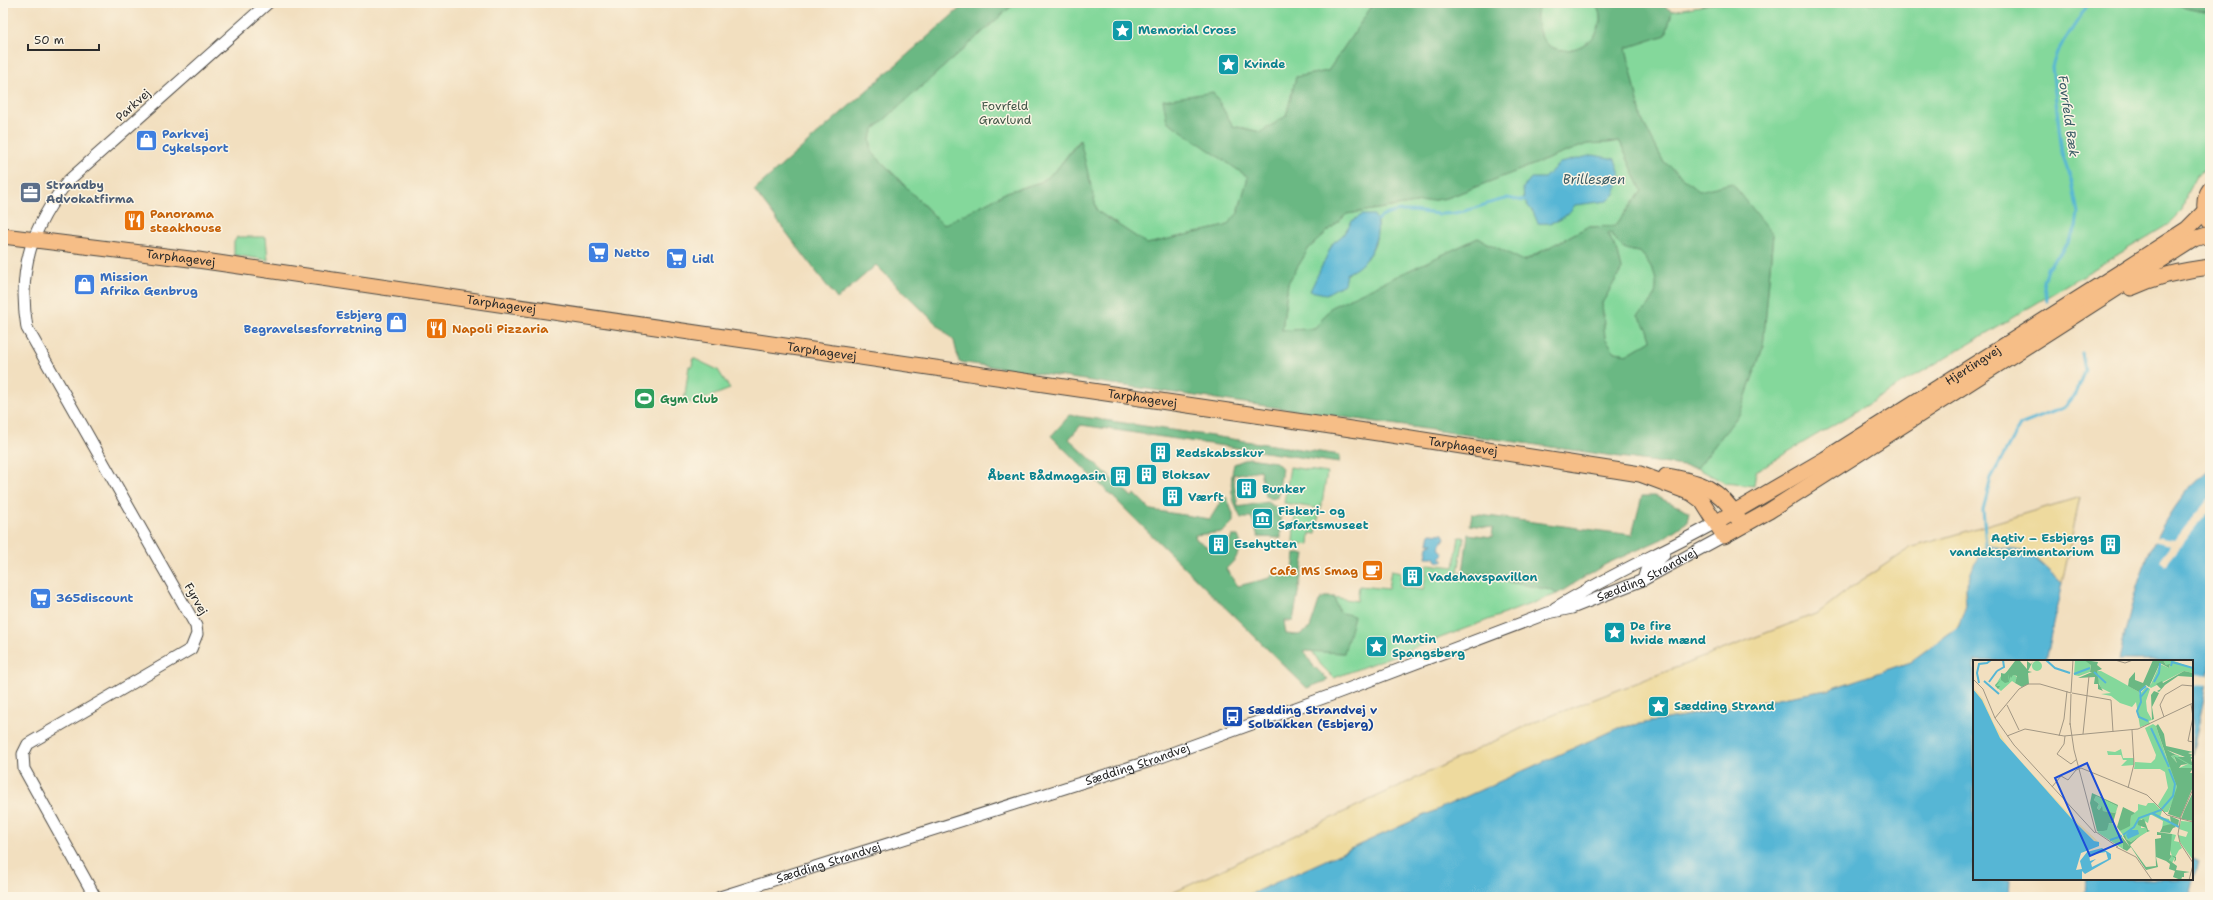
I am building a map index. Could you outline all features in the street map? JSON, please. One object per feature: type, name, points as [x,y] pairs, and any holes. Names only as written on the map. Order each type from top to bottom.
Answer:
[{"type":"main road","points":[[2207,216],[2205,201],[2210,188]]},
{"type":"main road","name":"Hjertingvej","points":[[1734,512],[1825,459],[2207,216]]},
{"type":"main road","name":"Hjertingvej","points":[[1742,526],[1769,511],[2194,239],[2210,234]]},
{"type":"main road","name":"Tarphagevej","points":[[3,236],[206,261],[1378,433],[1640,474],[1656,474],[1687,479],[1708,487],[1725,499],[1742,526]]},
{"type":"main road","points":[[2041,338],[2111,298],[2148,280],[2185,270],[2210,268]]},
{"type":"main road","name":"Tarphagevej","points":[[1640,474],[1691,493],[1702,501],[1724,536]]},
{"type":"main road","name":"Sædding Strandvej","points":[[1716,522],[1734,512]]},
{"type":"main road","name":"Sædding Strandvej","points":[[1724,536],[1742,526]]},
{"type":"street","name":"Parkvej","points":[[33,240],[50,204],[69,180],[268,3]]},
{"type":"street","name":"Fyrvej","points":[[33,240],[27,261],[23,291],[27,328],[196,626],[197,634],[191,648],[28,744],[23,754],[24,769],[95,897]]},
{"type":"street","name":"Sædding Strandvej","points":[[1548,613],[1609,576],[1670,548],[1716,522]]},
{"type":"street","name":"Sædding Strandvej","points":[[720,897],[1150,761],[1337,693],[1548,613],[1572,608],[1643,580],[1724,536]]},
{"type":"street","points":[[1643,580],[1646,570],[1660,559],[1670,548]]},
{"type":"street","points":[[1631,567],[1638,572],[1643,580]]},
{"type":"green space","points":[[966,3],[1015,3],[874,129],[870,139],[872,152],[943,225],[1007,192],[1041,182],[1057,169],[1080,140],[1097,211],[1147,244],[1226,226],[1238,213],[1248,177],[1167,121],[1163,100],[1213,92],[1233,126],[1261,132],[1286,116],[1296,77],[1328,71],[1374,3],[1541,3],[1537,12],[1537,21],[1544,41],[1554,48],[1567,50],[1579,47],[1590,40],[1598,30],[1600,17],[1595,3],[1658,3],[1672,11],[1666,35],[1626,48],[1642,120],[1663,161],[1699,191],[1732,183],[1773,234],[1763,347],[1740,413],[1697,468],[959,362],[954,341],[876,265],[837,299],[754,190]],"holes":[[[1620,142],[1642,191],[1615,226],[1587,227],[1524,261],[1478,238],[1331,307],[1315,329],[1282,330],[1288,283],[1309,248],[1347,214],[1447,198],[1587,144]],[[1611,233],[1622,247],[1640,252],[1652,268],[1655,277],[1655,293],[1652,300],[1638,315],[1648,330],[1651,340],[1628,354],[1615,352],[1605,338],[1602,303],[1622,269],[1618,253],[1608,234]]]},
{"type":"green space","name":"Fovrfeld Gravlund","points":[[1015,3],[1374,3],[1328,71],[1296,77],[1286,117],[1261,132],[1233,126],[1213,92],[1168,121],[1248,177],[1238,213],[1226,226],[1147,244],[1097,211],[1079,140],[1057,169],[1041,182],[1007,192],[943,225],[872,152],[870,139],[874,129]]},
{"type":"green space","points":[[1541,3],[1595,3],[1600,17],[1598,30],[1590,40],[1579,47],[1567,50],[1554,48],[1544,41],[1538,27],[1537,15]]},
{"type":"green space","points":[[1716,3],[2167,3],[2210,12],[2210,167],[2196,176],[2187,193],[2182,211],[2169,224],[1756,471],[1754,486],[1725,483],[1697,468],[1740,413],[1763,347],[1773,234],[1699,191],[1663,161],[1642,120],[1626,48],[1666,35],[1672,11]]},
{"type":"green space","points":[[2167,3],[2210,3],[2210,12]]},
{"type":"green space","points":[[1620,142],[1642,191],[1615,226],[1587,227],[1523,261],[1478,238],[1332,307],[1315,329],[1282,330],[1288,283],[1309,248],[1347,214],[1447,198],[1587,144]],"holes":[[[1377,220],[1376,239],[1366,258],[1350,272],[1311,291],[1333,243],[1343,236]]]},
{"type":"green space","points":[[1612,233],[1620,245],[1626,249],[1640,252],[1652,268],[1655,277],[1655,293],[1652,300],[1638,315],[1648,330],[1651,340],[1628,354],[1615,352],[1605,338],[1602,303],[1622,269],[1618,253],[1608,234]]},
{"type":"green space","points":[[237,237],[266,237],[268,260],[234,255],[234,242]]},
{"type":"green space","points":[[693,358],[718,370],[730,389],[694,403],[684,402],[689,366],[692,366]]},
{"type":"green space","points":[[1070,415],[1340,455],[1339,463],[1081,425],[1069,439],[1132,497],[1135,494],[1151,510],[1210,519],[1223,498],[1227,498],[1233,514],[1233,522],[1223,532],[1195,535],[1196,539],[1215,552],[1228,546],[1232,536],[1238,536],[1240,541],[1240,550],[1236,558],[1226,569],[1238,586],[1270,578],[1274,573],[1293,572],[1295,554],[1305,554],[1293,621],[1284,621],[1286,634],[1299,635],[1310,628],[1319,601],[1324,597],[1334,597],[1339,612],[1354,616],[1344,653],[1304,651],[1312,664],[1328,680],[1307,688],[1051,436]]},
{"type":"green space","points":[[1249,458],[1276,462],[1282,468],[1278,497],[1272,499],[1265,496],[1260,470],[1233,475],[1238,507],[1267,502],[1280,510],[1281,538],[1258,537],[1252,518],[1241,518],[1235,505],[1231,485],[1234,464]]},
{"type":"green space","points":[[1290,467],[1327,473],[1321,509],[1284,503]]},
{"type":"green space","points":[[1642,496],[1655,496],[1689,511],[1687,522],[1662,539],[1606,564],[1557,594],[1551,590],[1463,573],[1468,534],[1492,537],[1493,528],[1470,525],[1472,514],[1632,535]]},
{"type":"green space","points":[[1295,510],[1319,514],[1316,534],[1310,533],[1309,545],[1293,542]]},
{"type":"green space","points":[[1459,537],[1464,537],[1458,572],[1551,590],[1557,594],[1334,678],[1321,665],[1312,651],[1344,653],[1339,612],[1334,597],[1357,601],[1359,586],[1388,589],[1391,570],[1401,572],[1399,587],[1423,590],[1428,564],[1454,567]]},
{"type":"sand","name":"Sædding Strand","points":[[2080,497],[2062,583],[2028,552],[1965,588],[1966,606],[1958,627],[1910,662],[1827,690],[1618,728],[1244,897],[1164,897],[1535,722],[1818,613],[1853,586],[1910,548]]},
{"type":"water","name":"Brillesøen","points":[[1593,155],[1615,159],[1621,178],[1615,194],[1608,201],[1575,205],[1568,214],[1554,222],[1538,223],[1533,212],[1524,201],[1523,188],[1531,178],[1544,178],[1560,163]]},
{"type":"water","points":[[1362,215],[1374,215],[1377,226],[1376,239],[1368,256],[1358,267],[1346,274],[1344,284],[1326,294],[1310,291],[1333,243],[1343,235],[1352,221]]},
{"type":"water","points":[[2210,468],[2210,670],[2193,749],[2193,660],[2119,660],[2134,597],[2148,556],[2168,517],[2190,487]]},
{"type":"water","points":[[1430,533],[1443,534],[1445,538],[1439,548],[1444,554],[1440,558],[1443,559],[1443,562],[1437,561],[1435,557],[1426,557],[1428,546],[1433,543],[1428,543]]},
{"type":"water","points":[[1986,545],[2028,552],[2062,583],[2045,660],[1973,660],[1973,880],[2010,880],[2009,897],[1244,897],[1618,728],[1827,690],[1910,662],[1958,627],[1966,606],[1965,588],[1975,562]]},
{"type":"water","points":[[2193,858],[2198,860],[2190,897],[2085,897],[2086,880],[2193,880]]},
{"type":"pier","points":[[2208,498],[2210,510],[2165,566],[2159,561],[2171,545],[2152,541],[2155,537],[2175,540]]},
{"type":"pier","points":[[2193,674],[2210,675],[2209,686],[2193,685]]},
{"type":"waterway","name":"Fovrfeld Bæk","points":[[2047,301],[2043,281],[2047,268],[2067,244],[2076,228],[2078,213],[2072,182],[2062,153],[2052,67],[2057,52],[2089,3]]},
{"type":"waterway","points":[[1507,198],[1524,201]]},
{"type":"waterway","points":[[1377,220],[1385,215],[1400,211],[1440,214],[1457,213],[1506,199]]},
{"type":"waterway","name":"Fovrfeld Bæk","points":[[1986,545],[1983,510],[1991,478],[2020,425],[2063,408],[2075,394],[2085,370],[2082,353]]},
{"type":"place","name":"Memorial Cross","points":[[1122,30]]},
{"type":"place","name":"Kvinde","points":[[1229,64]]},
{"type":"place","name":"Parkvej Cykelsport","points":[[147,141]]},
{"type":"place","name":"Strandby Advokatfirma","points":[[30,192]]},
{"type":"place","name":"Panorama steakhouse","points":[[135,221]]},
{"type":"place","name":"Netto","points":[[598,253]]},
{"type":"place","name":"Lidl","points":[[676,259]]},
{"type":"place","name":"Mission Afrika Genbrug","points":[[84,284]]},
{"type":"place","name":"Esbjerg Begravelsesforretning","points":[[397,322]]},
{"type":"place","name":"Napoli Pizzaria","points":[[436,329]]},
{"type":"place","name":"Gym Club","points":[[644,399]]},
{"type":"place","name":"Redskabsskur","points":[[1161,453]]},
{"type":"place","name":"Bloksav","points":[[1147,475]]},
{"type":"place","name":"Åbent Bådmagasin","points":[[1121,476]]},
{"type":"place","name":"Bunker","points":[[1247,489]]},
{"type":"place","name":"Værft","points":[[1172,497]]},
{"type":"place","name":"Fiskeri- og Søfartsmuseet","points":[[1262,518]]},
{"type":"place","name":"Esehytten","points":[[1218,544]]},
{"type":"place","name":"Aqtiv – Esbjergs vandeksperimentarium","points":[[2110,545]]},
{"type":"place","name":"Cafe MS Smag","points":[[1373,571]]},
{"type":"place","name":"Vadehavspavillon","points":[[1413,577]]},
{"type":"place","name":"365discount","points":[[41,598]]},
{"type":"place","name":"De fire hvide mænd","points":[[1614,633]]},
{"type":"place","name":"Martin Spangsberg","points":[[1377,646]]},
{"type":"place","name":"Sædding Strand","points":[[1658,706]]},
{"type":"place","name":"Sædding Strandvej v Solbakken (Esbjerg)","points":[[1233,717]]}]
